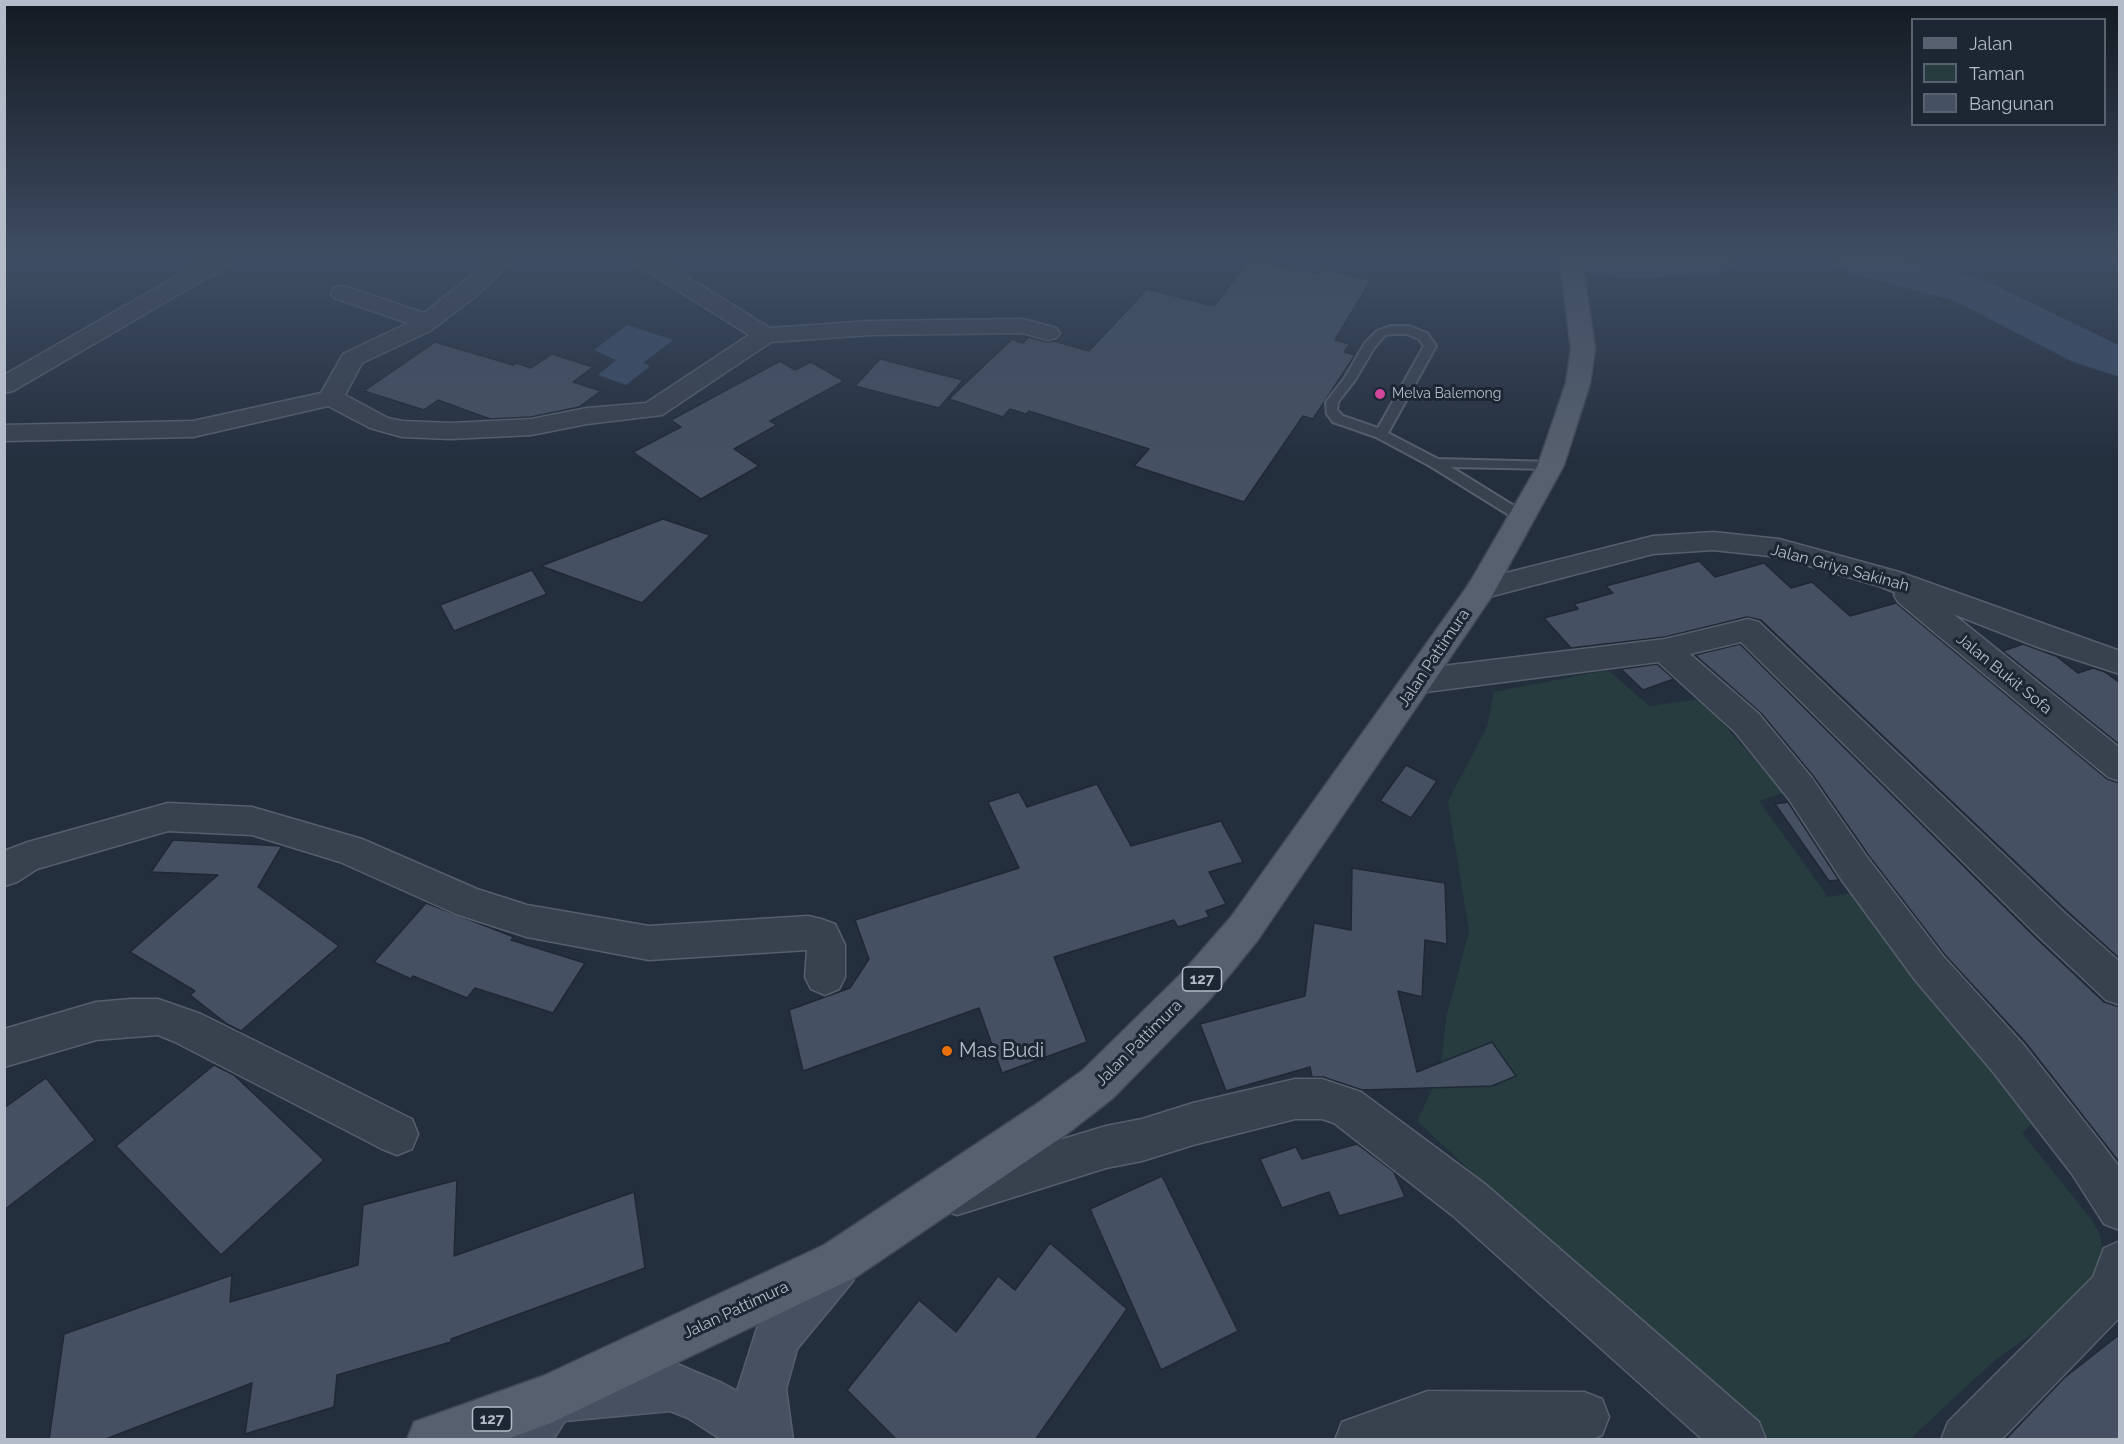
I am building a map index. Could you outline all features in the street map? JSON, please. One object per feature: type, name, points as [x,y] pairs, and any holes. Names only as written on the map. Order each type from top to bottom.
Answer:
[{"type":"main road","name":"Jalan Pattimura","points":[[551,1398],[840,1261],[1053,1118],[1098,1084],[1196,986],[1244,929],[1481,589],[1551,465],[1578,383],[1583,349],[1580,327]]},
{"type":"main road","points":[[768,1439],[760,1389],[777,1336],[840,1261]]},
{"type":"main road","points":[[524,1440],[551,1398],[669,1386],[705,1400],[768,1439]]},
{"type":"main road","name":"127","points":[[432,1440],[551,1398]]},
{"type":"street","points":[[4,386],[105,327]]},
{"type":"street","points":[[331,398],[352,359],[419,327]]},
{"type":"street","points":[[753,327],[765,335]]},
{"type":"street","points":[[4,433],[20,431],[114,433],[193,429],[331,398],[379,423],[402,429],[426,431],[531,426],[587,416],[653,410],[765,335],[917,327]]},
{"type":"street","points":[[1028,327],[1048,333]]},
{"type":"street","name":"Jalan Griya Sakinah","points":[[1481,589],[1653,545],[1713,542],[1779,548],[1889,579],[2051,640],[2120,663]]},
{"type":"street","name":"Jalan Bukit Sofa","points":[[1889,579],[2120,768]]},
{"type":"street","points":[[1418,681],[1665,650],[1748,630],[2052,925],[2120,987]]},
{"type":"street","points":[[1665,650],[1747,723],[1792,778],[1854,868],[1923,959],[2015,1067],[2087,1159],[2120,1208]]},
{"type":"street","points":[[4,871],[28,857],[168,817],[252,821],[349,850],[469,903],[527,921],[649,942],[808,933],[821,936],[826,945],[825,977]]},
{"type":"street","points":[[4,1048],[96,1021],[158,1017],[187,1027],[397,1134]]},
{"type":"street","points":[[930,1202],[1095,1151],[1295,1099],[1322,1100],[1346,1106],[1469,1200],[1741,1440]]},
{"type":"street","points":[[1966,1440],[2113,1290],[2120,1264]]},
{"type":"street","points":[[1360,1440],[1428,1416],[1584,1418]]},
{"type":"lane","points":[[1381,434],[1430,346],[1423,336],[1409,330],[1391,330],[1382,333],[1369,346],[1349,380],[1332,402],[1331,411],[1338,419],[1381,434],[1435,463],[1522,517]]},
{"type":"lane","points":[[1435,463],[1551,465]]},
{"type":"green space","points":[[1608,670],[1649,706],[1702,699],[1783,793],[1759,801],[1828,897],[1858,892],[2038,1118],[2022,1133],[2092,1220],[2100,1235],[2106,1282],[1995,1360],[1910,1439],[1764,1439],[1636,1326],[1417,1121],[1440,1073],[1446,1018],[1469,932],[1448,801],[1487,727],[1494,692]]},
{"type":"water","points":[[624,327],[634,327],[673,340],[643,363],[650,366],[626,385],[598,375],[616,360],[594,350]]},
{"type":"building","points":[[1111,327],[1343,327],[1335,340],[1350,344],[1344,352],[1355,355],[1313,419],[1303,416],[1244,502],[1134,466],[1149,449],[1029,411],[1026,414],[1010,409],[1003,417],[949,399],[1012,339],[1023,343],[1028,337],[1047,342],[1054,341],[1089,351]]},
{"type":"building","points":[[435,342],[513,365],[516,363],[531,368],[552,354],[593,367],[573,382],[601,391],[579,407],[531,417],[490,419],[438,400],[424,410],[364,391]]},
{"type":"building","points":[[880,359],[963,380],[939,408],[855,386]]},
{"type":"building","points":[[780,361],[795,370],[811,362],[844,381],[770,421],[777,425],[734,449],[759,466],[701,499],[633,452],[681,427],[671,420]]},
{"type":"building","points":[[663,519],[710,535],[642,603],[541,566]]},
{"type":"building","points":[[1699,561],[1715,577],[1764,563],[1791,588],[1812,582],[1850,616],[1896,603],[2107,779],[2120,783],[2120,959],[1761,620],[1747,617],[1665,637],[1571,648],[1544,618],[1578,609],[1574,604],[1613,593],[1606,586]]},
{"type":"building","points":[[532,570],[547,594],[454,631],[440,605]]},
{"type":"building","points":[[1740,644],[2037,939],[2104,1002],[2120,1007],[2120,1163],[2025,1042],[1945,955],[1869,856],[1814,777],[1761,713],[1695,655]]},
{"type":"building","points":[[2023,644],[2056,656],[2078,673],[2093,668],[2105,672],[2120,683],[2120,745],[2003,651]]},
{"type":"building","points":[[1657,664],[1674,679],[1643,690],[1621,669]]},
{"type":"building","points":[[1406,765],[1437,781],[1411,818],[1380,801]]},
{"type":"building","points":[[1097,784],[1131,846],[1221,821],[1243,862],[1209,872],[1226,904],[1206,911],[1209,917],[1178,927],[1174,920],[1054,957],[1087,1042],[1002,1073],[979,1008],[803,1071],[789,1010],[850,988],[869,959],[855,920],[1019,868],[988,802],[1019,792],[1027,807]]},
{"type":"building","points":[[1788,802],[1839,880],[1829,881],[1775,804]]},
{"type":"building","points":[[173,840],[282,846],[258,887],[339,946],[241,1031],[227,1024],[190,995],[195,991],[130,952],[218,875],[151,872]]},
{"type":"building","points":[[1352,868],[1445,883],[1447,944],[1425,940],[1422,997],[1398,991],[1417,1072],[1492,1042],[1516,1076],[1492,1086],[1362,1090],[1323,1077],[1312,1077],[1310,1067],[1226,1091],[1200,1024],[1305,996],[1314,923],[1351,930]]},
{"type":"building","points":[[426,903],[514,937],[511,940],[585,963],[553,1013],[475,988],[467,998],[413,976],[411,979],[374,962]]},
{"type":"building","points":[[214,1065],[234,1075],[324,1160],[221,1255],[116,1146]]},
{"type":"building","points":[[46,1078],[95,1140],[4,1210],[4,1108]]},
{"type":"building","points":[[1357,1144],[1394,1172],[1405,1197],[1339,1216],[1329,1192],[1282,1208],[1260,1159],[1296,1147],[1302,1159]]},
{"type":"building","points":[[1162,1176],[1238,1331],[1161,1370],[1090,1209]]},
{"type":"building","points":[[457,1180],[454,1256],[634,1192],[645,1268],[451,1339],[451,1342],[337,1375],[334,1407],[245,1434],[252,1383],[103,1440],[49,1440],[64,1334],[232,1275],[230,1302],[358,1265],[363,1205]]},
{"type":"building","points":[[1050,1243],[1127,1309],[1035,1440],[897,1440],[847,1390],[919,1300],[956,1332],[998,1276],[1015,1290]]},
{"type":"building","points":[[2120,1334],[2120,1440],[2005,1440],[2064,1378]]},
{"type":"waterway","points":[[2042,327],[2090,352],[2120,362]]},
{"type":"place","name":"Melva Balemong","points":[[1380,394]]},
{"type":"place","name":"Mas Budi","points":[[947,1051]]}]
